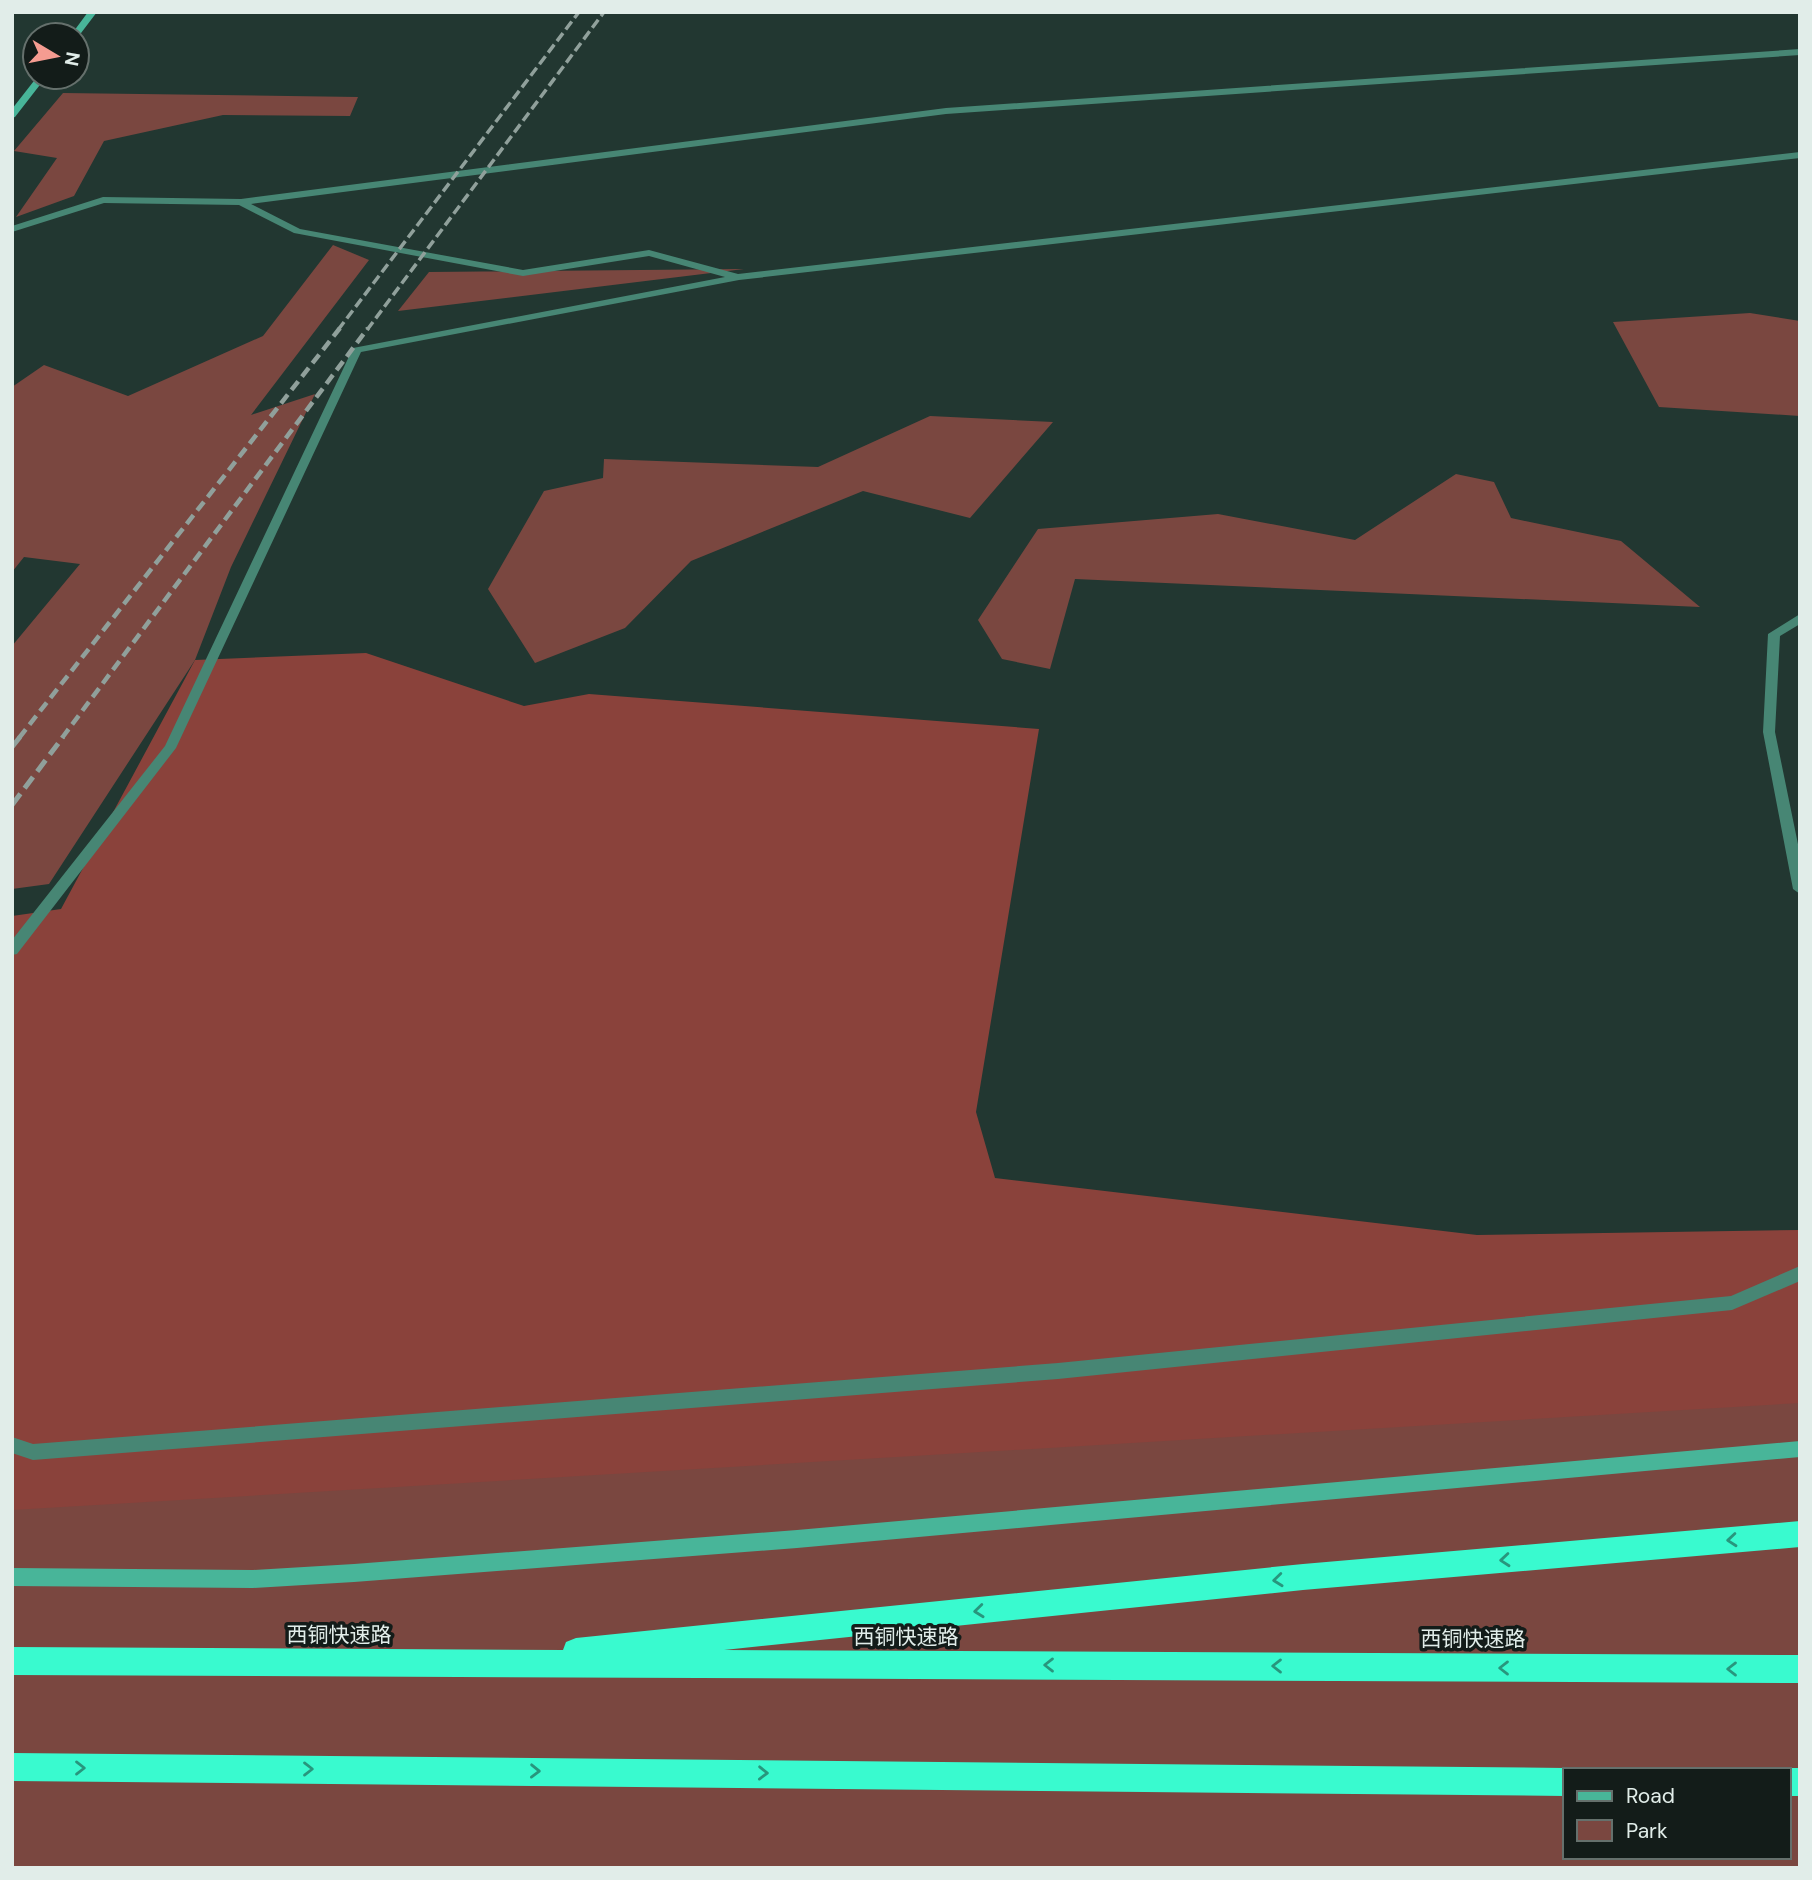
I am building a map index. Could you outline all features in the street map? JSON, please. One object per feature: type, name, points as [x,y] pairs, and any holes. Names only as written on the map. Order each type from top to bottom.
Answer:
[{"type":"highway","points":[[458,1664],[1303,1577],[1800,1534]]},
{"type":"highway","name":"西铜快速路","points":[[12,1661],[1800,1669]]},
{"type":"highway","points":[[12,1767],[1563,1782]]},
{"type":"main road","points":[[12,115],[31,91]]},
{"type":"main road","points":[[12,1577],[253,1579],[354,1573],[797,1539],[1800,1449]]},
{"type":"street","points":[[12,229],[103,200],[242,202],[946,111],[1800,52]]},
{"type":"street","points":[[12,950],[170,748],[357,350],[739,277],[1800,155]]},
{"type":"street","points":[[242,202],[297,231],[523,272],[649,253],[739,277]]},
{"type":"street","points":[[1800,618],[1773,634],[1769,732],[1800,889]]},
{"type":"street","points":[[12,1445],[33,1452],[1058,1371],[1732,1303],[1800,1273]]},
{"type":"green space","points":[[63,93],[358,97],[350,116],[223,115],[104,141],[74,196],[16,217],[57,158],[14,151]]},
{"type":"green space","points":[[333,245],[369,260],[251,415],[315,394],[231,567],[195,660],[49,884],[12,889],[12,646],[80,564],[24,557],[12,572],[12,387],[44,365],[128,396],[263,336]]},
{"type":"green space","points":[[744,269],[398,311],[429,272]]},
{"type":"green space","points":[[1750,313],[1800,321],[1800,416],[1659,407],[1613,322]]},
{"type":"green space","points":[[930,416],[1053,422],[970,518],[863,491],[691,561],[625,628],[535,663],[488,589],[544,491],[603,478],[604,459],[818,467]]},
{"type":"green space","points":[[1456,474],[1494,482],[1511,518],[1621,541],[1700,607],[1075,579],[1050,669],[1002,659],[978,620],[1038,529],[1218,514],[1355,540]]},
{"type":"green space","points":[[1800,1302],[1800,1868],[12,1868],[12,1453]]},
{"type":"shaded area","points":[[366,653],[524,706],[589,694],[1039,729],[976,1112],[995,1178],[1477,1235],[1800,1230],[1800,1403],[12,1510],[12,916],[61,909],[195,660]]},
{"type":"railway","points":[[338,330],[579,12]]},
{"type":"railway","points":[[367,330],[604,12]]},
{"type":"railway","points":[[19,738],[340,328]]},
{"type":"railway","points":[[62,738],[368,328]]},
{"type":"railway","points":[[12,747],[20,737]]},
{"type":"railway","points":[[12,805],[63,737]]}]
